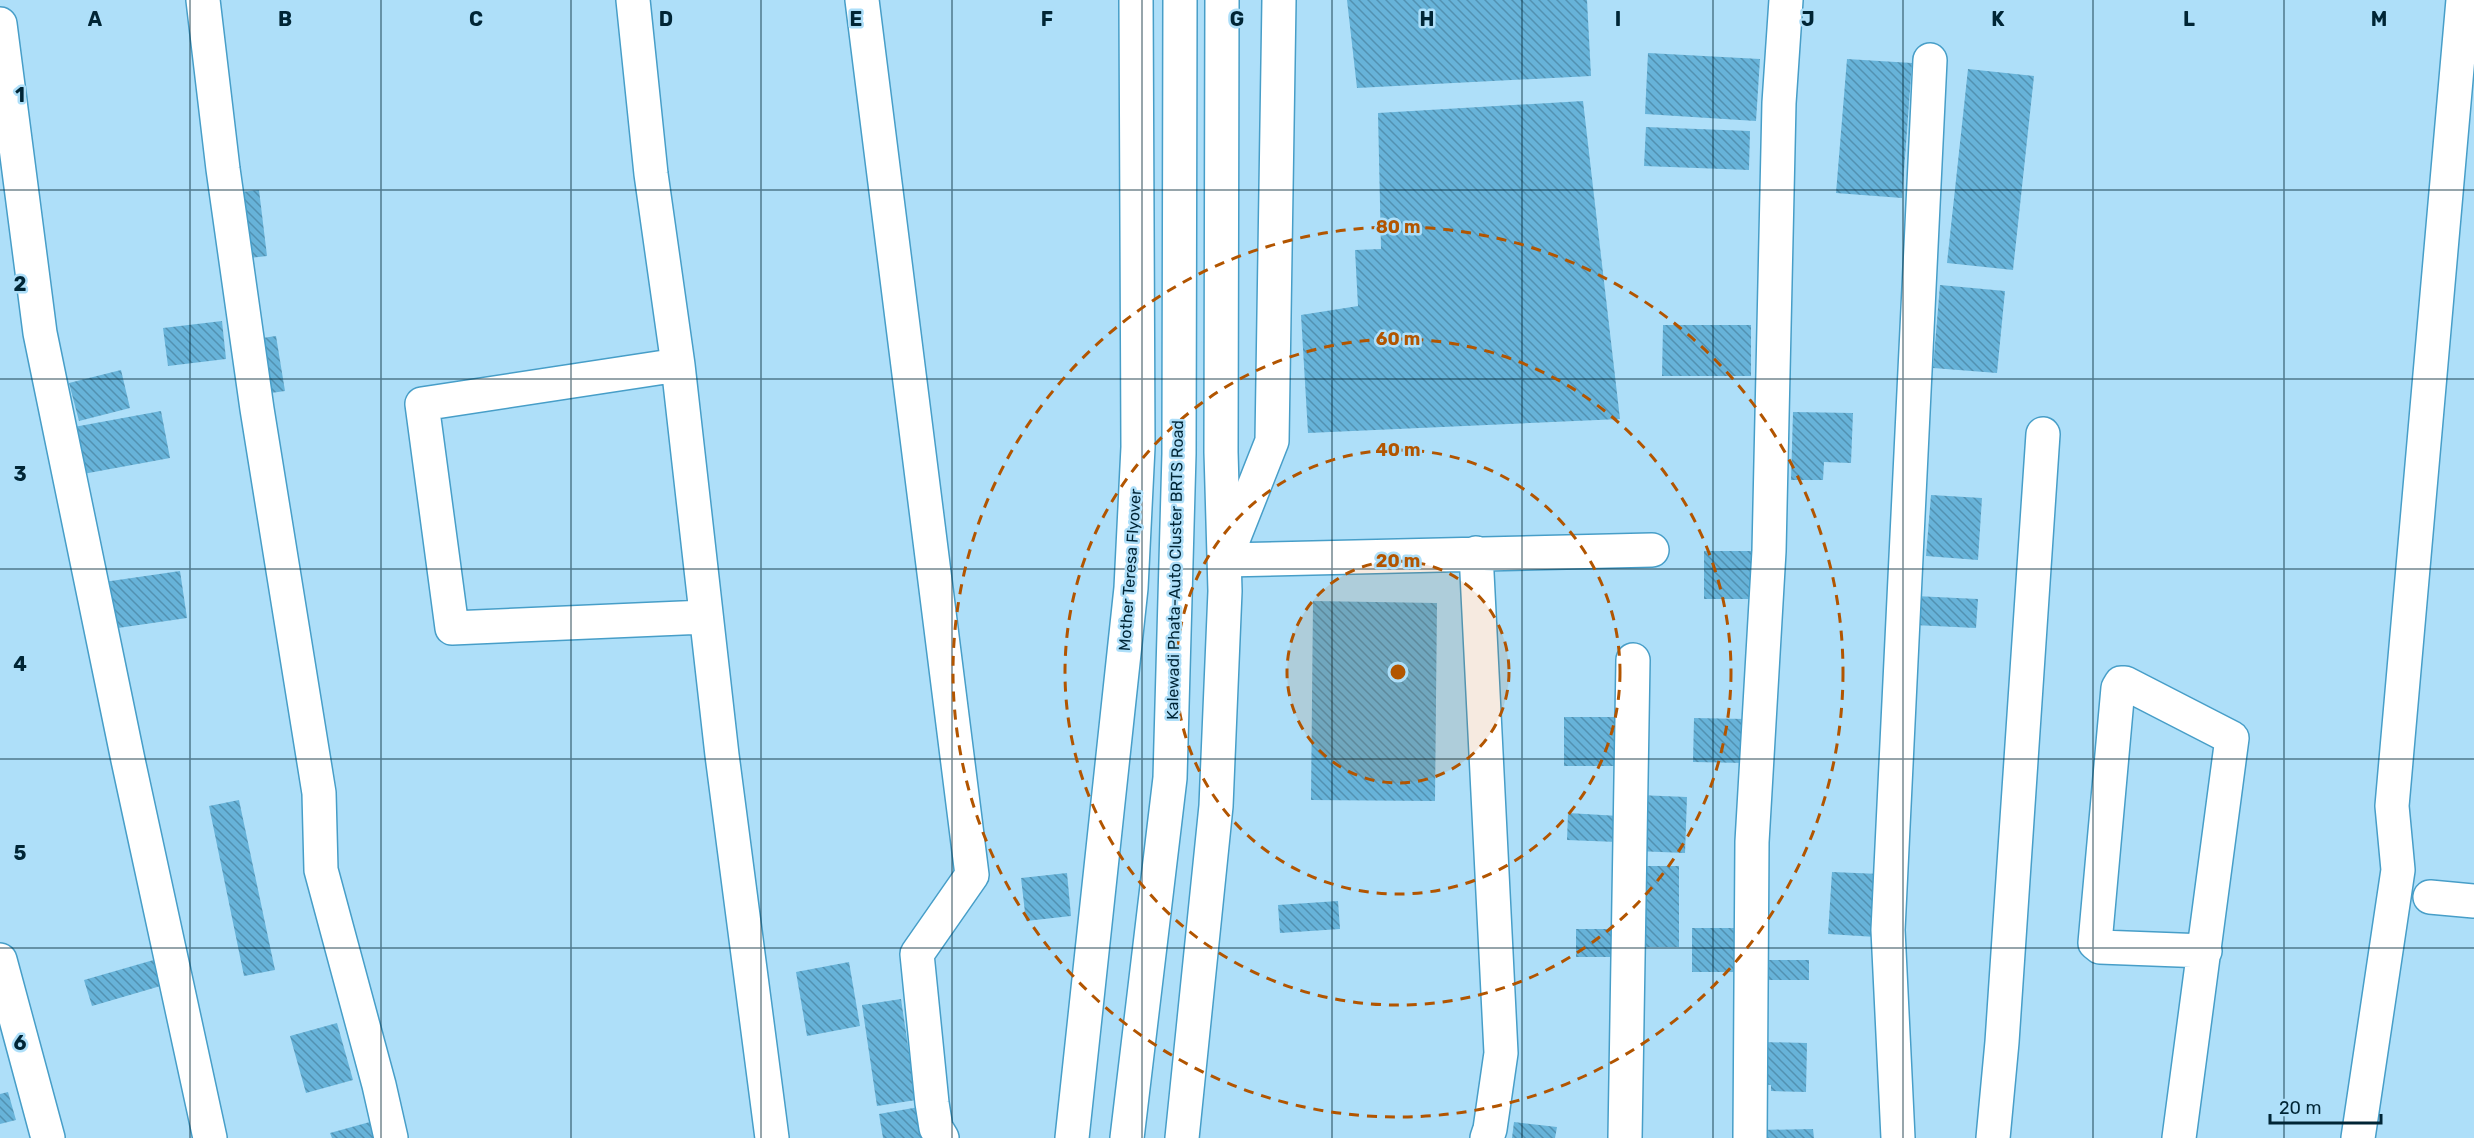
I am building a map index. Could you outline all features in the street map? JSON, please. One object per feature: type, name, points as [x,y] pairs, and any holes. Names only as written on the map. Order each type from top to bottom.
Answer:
[{"type":"street","points":[[203,0],[223,169],[257,409],[319,793],[321,870],[391,1138]]},
{"type":"street","points":[[633,0],[651,174],[678,365],[705,617],[772,1138]]},
{"type":"street","points":[[862,0],[972,875],[917,954],[932,1103],[936,1128],[942,1138]]},
{"type":"street","name":"Mother Teresa Flyover","points":[[1072,1138],[1131,588],[1138,447],[1136,0]]},
{"type":"street","name":"Kalewadi Phata-Auto Cluster BRTS Road","points":[[1127,1138],[1170,778],[1179,454],[1180,0]]},
{"type":"street","points":[[1182,1138],[1216,806],[1225,591],[1221,452],[1222,0]]},
{"type":"street","points":[[1225,560],[1272,441],[1279,0]]},
{"type":"street","points":[[1750,1138],[1752,842],[1769,551],[1779,103],[1786,0]]},
{"type":"street","points":[[2358,1138],[2398,870],[2392,806],[2463,0]]},
{"type":"street","points":[[0,24],[40,333],[128,760],[210,1138]]},
{"type":"street","points":[[1898,1138],[1888,930],[1929,60]]},
{"type":"street","points":[[678,365],[422,404],[452,628],[705,617]]},
{"type":"street","points":[[1992,1138],[2002,1042],[2043,434]]},
{"type":"street","points":[[1225,560],[1652,550]]},
{"type":"street","points":[[1476,553],[1501,1053],[1487,1138]]},
{"type":"street","points":[[1625,1138],[1633,660]]},
{"type":"street","points":[[2179,1138],[2205,951],[2232,738],[2136,688],[2121,683],[2118,688],[2094,940],[2100,947],[2205,951]]},
{"type":"street","points":[[2430,897],[2474,901]]},
{"type":"street","points":[[0,960],[48,1138]]},
{"type":"building","points":[[1347,0],[1587,0],[1591,76],[1357,88]]},
{"type":"building","points":[[1648,53],[1760,59],[1756,121],[1645,114]]},
{"type":"building","points":[[1847,59],[1912,63],[1902,198],[1836,193]]},
{"type":"building","points":[[1968,69],[2034,76],[2013,270],[1947,263]]},
{"type":"building","points":[[1583,101],[1620,419],[1308,433],[1301,315],[1358,306],[1355,250],[1381,249],[1378,113]]},
{"type":"building","points":[[1646,127],[1750,131],[1749,170],[1644,166]]},
{"type":"building","points":[[259,190],[267,256],[241,259],[233,193]]},
{"type":"building","points":[[1940,285],[2005,291],[1997,373],[1933,368]]},
{"type":"building","points":[[222,321],[226,359],[168,366],[163,328]]},
{"type":"building","points":[[1663,325],[1751,325],[1751,376],[1662,376]]},
{"type":"building","points":[[276,336],[285,391],[257,395],[248,340]]},
{"type":"building","points":[[121,370],[130,408],[79,421],[69,383]]},
{"type":"building","points":[[161,411],[170,458],[83,474],[74,427]]},
{"type":"building","points":[[1793,412],[1853,413],[1851,463],[1824,462],[1823,480],[1791,480]]},
{"type":"building","points":[[1931,495],[1982,498],[1978,560],[1926,556]]},
{"type":"building","points":[[1704,551],[1757,551],[1757,599],[1704,599]]},
{"type":"building","points":[[180,571],[187,618],[111,629],[104,582]]},
{"type":"building","points":[[1915,596],[1978,599],[1976,628],[1914,625]]},
{"type":"building","points":[[1313,601],[1437,603],[1435,801],[1311,800]]},
{"type":"building","points":[[1564,717],[1615,717],[1615,766],[1564,766]]},
{"type":"building","points":[[1694,718],[1746,719],[1745,763],[1693,762]]},
{"type":"building","points":[[1638,795],[1687,797],[1685,853],[1636,851]]},
{"type":"building","points":[[239,800],[275,970],[244,976],[209,806]]},
{"type":"building","points":[[1568,813],[1619,816],[1617,842],[1567,840]]},
{"type":"building","points":[[1637,866],[1679,866],[1679,947],[1638,947]]},
{"type":"building","points":[[1832,872],[1880,874],[1876,937],[1828,934]]},
{"type":"building","points":[[1067,873],[1071,916],[1026,921],[1021,878]]},
{"type":"building","points":[[1338,901],[1340,929],[1280,933],[1278,905]]},
{"type":"building","points":[[1692,928],[1738,928],[1738,972],[1692,972]]},
{"type":"building","points":[[1576,929],[1611,929],[1611,957],[1576,957]]},
{"type":"building","points":[[157,959],[164,985],[92,1006],[84,980]]},
{"type":"building","points":[[1764,960],[1809,960],[1809,980],[1764,980]]},
{"type":"building","points":[[849,962],[860,1026],[807,1036],[796,972]]},
{"type":"building","points":[[901,999],[916,1100],[877,1106],[862,1005]]},
{"type":"building","points":[[337,1023],[353,1080],[306,1093],[290,1036]]},
{"type":"building","points":[[1762,1042],[1807,1043],[1806,1092],[1771,1091],[1771,1085],[1760,1084]]},
{"type":"building","points":[[8,1092],[16,1120],[0,1124],[0,1094]]},
{"type":"building","points":[[919,1107],[924,1138],[883,1138],[879,1114]]},
{"type":"building","points":[[377,1120],[382,1138],[332,1138],[330,1133]]},
{"type":"building","points":[[1514,1122],[1557,1127],[1555,1138],[1512,1138]]},
{"type":"building","points":[[1813,1129],[1814,1138],[1760,1138],[1760,1130]]}]
